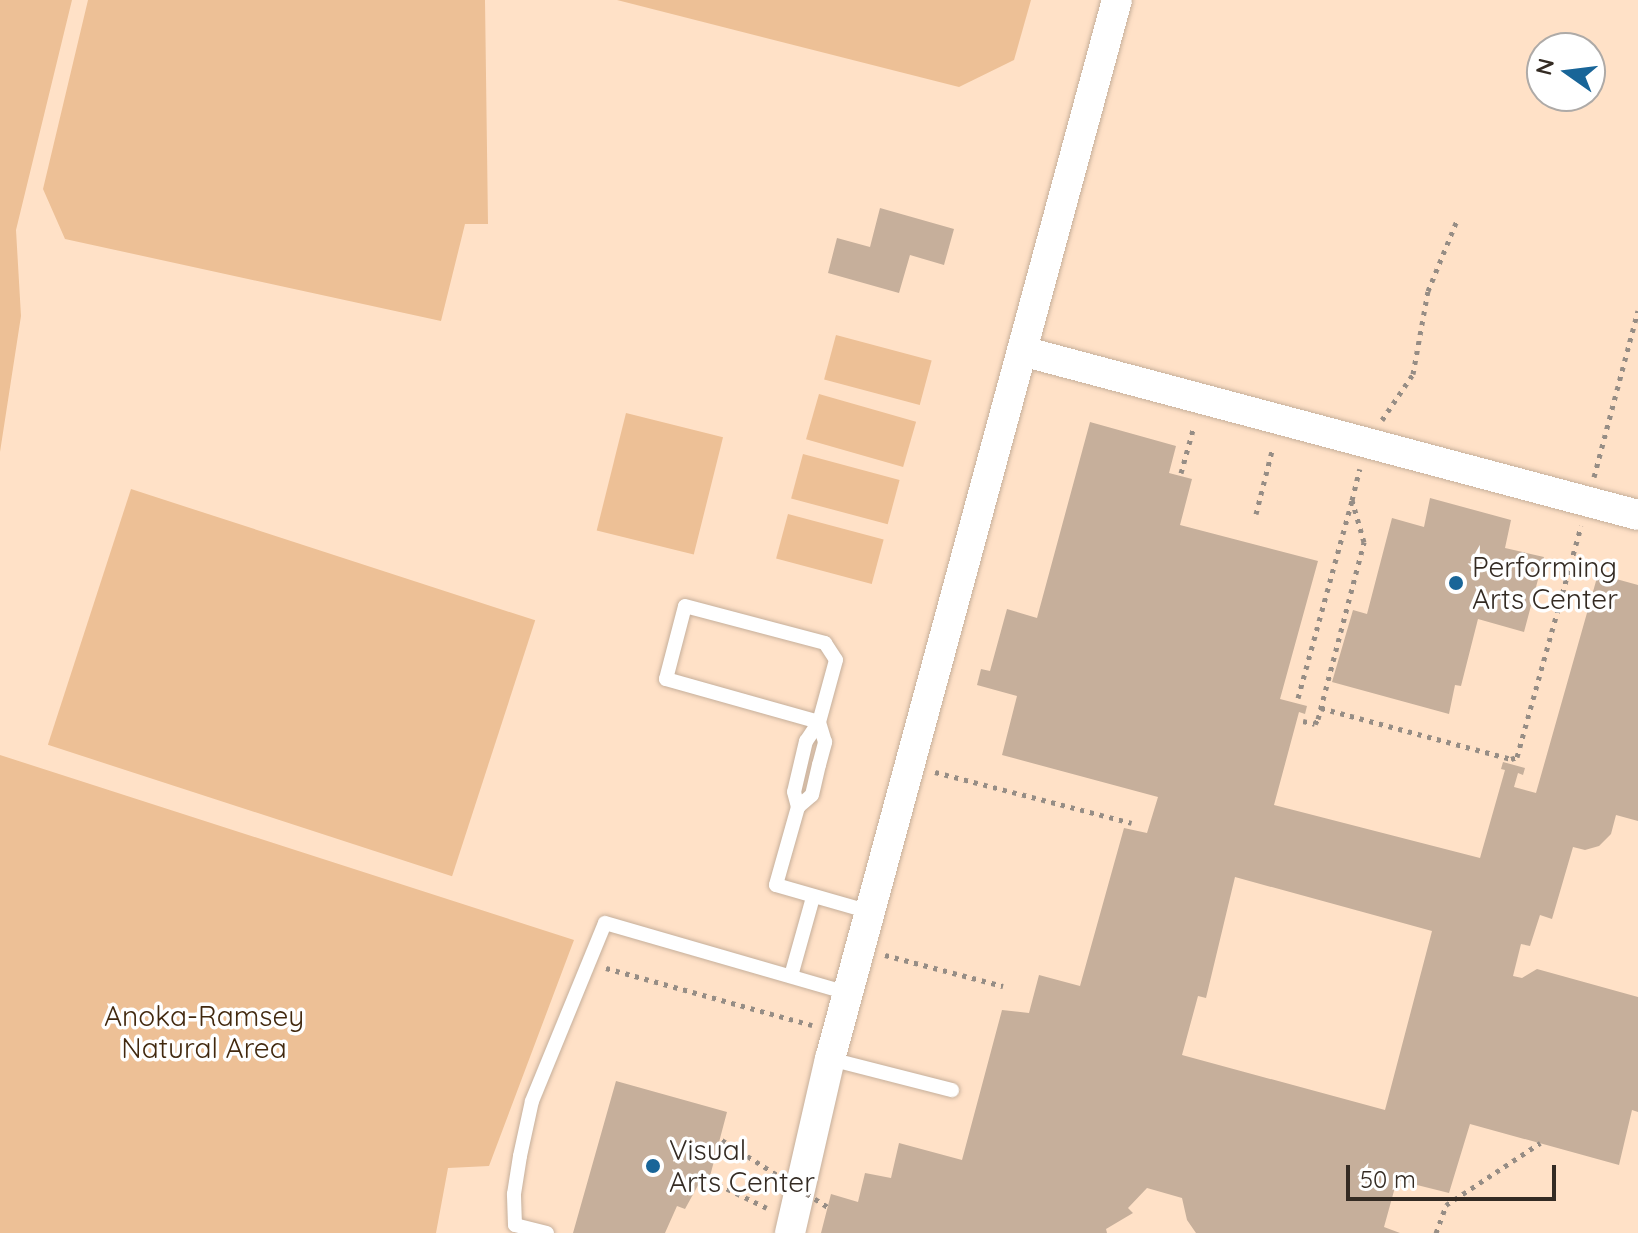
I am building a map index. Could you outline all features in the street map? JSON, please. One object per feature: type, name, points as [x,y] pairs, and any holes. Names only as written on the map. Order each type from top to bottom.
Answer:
[{"type":"street","points":[[781,1221],[834,1046],[1117,0]]},
{"type":"street","points":[[1022,351],[1585,512],[1638,515]]},
{"type":"lane","points":[[819,722],[666,679],[685,606],[825,643],[836,660],[819,722],[806,741],[794,792],[798,807],[776,885],[870,912]]},
{"type":"lane","points":[[791,976],[813,897]]},
{"type":"lane","points":[[547,1233],[515,1225],[514,1194],[532,1101],[605,923],[848,993]]},
{"type":"lane","points":[[834,1046],[952,1090]]},
{"type":"path","points":[[1298,698],[1365,451],[1413,374],[1428,291],[1458,218]]},
{"type":"path","points":[[1321,708],[1511,759],[1517,757],[1638,311]]},
{"type":"path","points":[[1181,473],[1197,417]]},
{"type":"path","points":[[1256,514],[1275,438]]},
{"type":"path","points":[[1303,721],[1315,724],[1321,708],[1364,542],[1352,500]]},
{"type":"path","points":[[930,771],[1132,823]]},
{"type":"path","points":[[880,954],[1003,986]]},
{"type":"path","points":[[590,963],[834,1046]]},
{"type":"path","points":[[722,1140],[828,1207]]},
{"type":"path","points":[[1436,1233],[1446,1205],[1540,1143]]},
{"type":"path","points":[[709,1180],[781,1221]]},
{"type":"shaded area","points":[[0,0],[1638,0],[1638,1233],[0,1233]]},
{"type":"green space","points":[[0,0],[72,0],[16,230],[21,316],[0,452]]},
{"type":"green space","points":[[88,0],[485,0],[488,224],[465,224],[441,321],[65,239],[43,189]]},
{"type":"green space","points":[[617,0],[1031,0],[1014,60],[959,87]]},
{"type":"green space","points":[[836,335],[932,361],[920,405],[824,379]]},
{"type":"green space","points":[[819,394],[916,422],[903,467],[806,439]]},
{"type":"green space","points":[[626,413],[723,437],[694,555],[597,530]]},
{"type":"green space","points":[[803,454],[900,480],[888,524],[791,498]]},
{"type":"green space","points":[[131,489],[535,620],[452,876],[48,745]]},
{"type":"green space","points":[[788,514],[884,540],[872,584],[776,558]]},
{"type":"green space","name":"Anoka-Ramsey Natural Area","points":[[0,755],[574,940],[489,1166],[448,1168],[436,1233],[0,1233]]},
{"type":"building","points":[[880,208],[954,229],[944,265],[910,255],[899,293],[828,273],[837,238],[870,247]]},
{"type":"building","points":[[1090,422],[1176,446],[1169,473],[1192,479],[1180,525],[1318,561],[1280,699],[1307,706],[1305,714],[1299,712],[1274,805],[1480,858],[1505,770],[1501,769],[1503,762],[1525,768],[1523,775],[1518,773],[1514,787],[1536,793],[1598,574],[1638,585],[1638,821],[1616,815],[1611,834],[1599,846],[1585,850],[1573,847],[1552,919],[1540,915],[1530,946],[1521,944],[1513,976],[1522,978],[1537,969],[1638,997],[1638,1112],[1632,1110],[1619,1165],[1470,1124],[1449,1193],[1397,1180],[1384,1227],[1400,1233],[1196,1233],[1187,1220],[1182,1198],[1147,1188],[1128,1208],[1133,1213],[1106,1229],[1107,1233],[821,1233],[831,1194],[858,1202],[865,1173],[891,1178],[899,1143],[962,1160],[1002,1010],[1029,1013],[1039,975],[1080,986],[1124,828],[1147,833],[1158,797],[1002,755],[1017,696],[977,685],[981,669],[990,671],[1007,609],[1037,618]],"holes":[[[1235,877],[1432,931],[1385,1110],[1182,1055],[1198,996],[1206,998]]]},
{"type":"building","name":"Performing Arts Center","points":[[1430,498],[1511,520],[1505,548],[1544,557],[1524,632],[1478,619],[1461,686],[1455,685],[1449,714],[1332,682],[1353,610],[1367,614],[1392,518],[1424,527]]},
{"type":"building","name":"Visual Arts Center","points":[[616,1081],[727,1112],[709,1180],[702,1178],[685,1209],[677,1206],[665,1233],[573,1233]]},
{"type":"place","name":"Performing Arts Center","points":[[1456,583]]},
{"type":"place","name":"Visual Arts Center","points":[[653,1166]]}]
